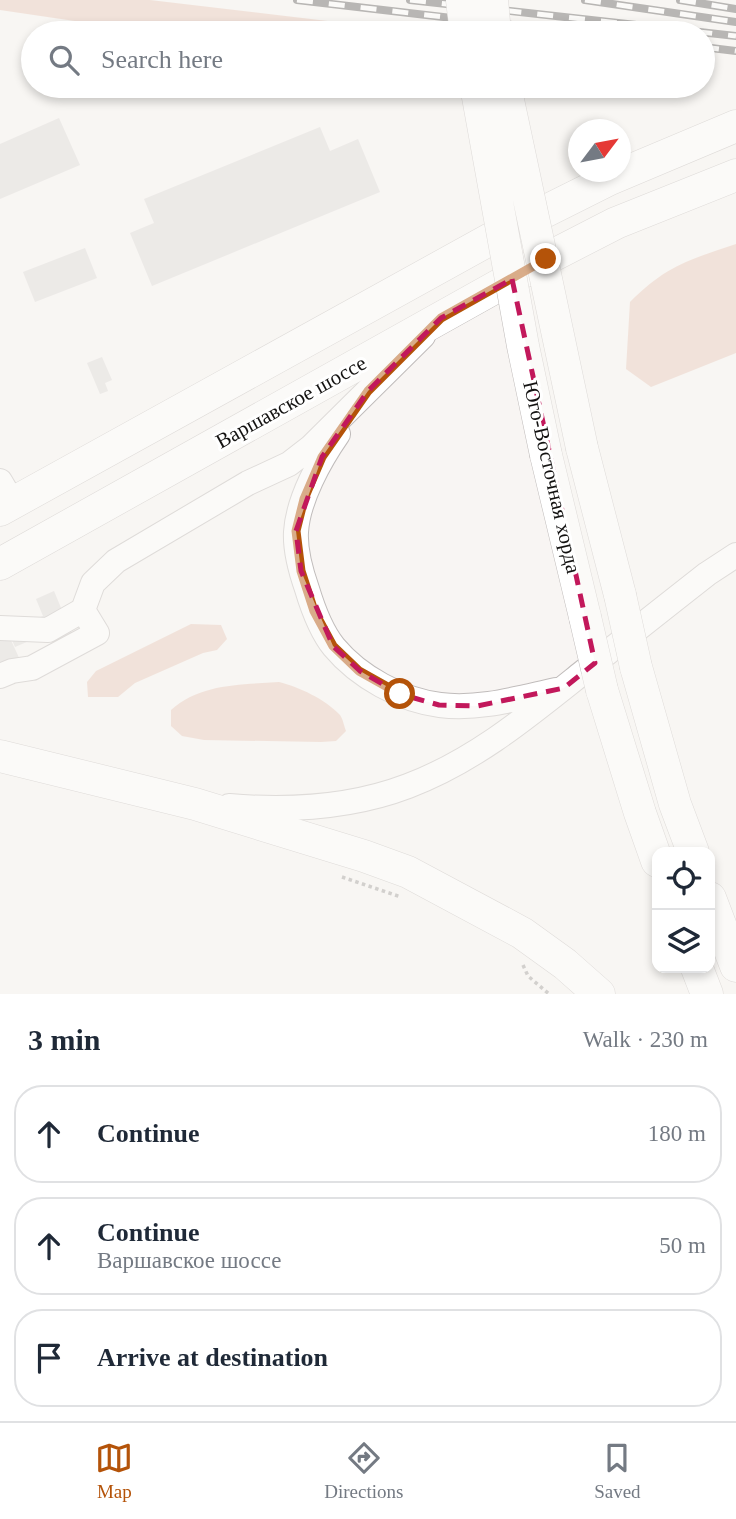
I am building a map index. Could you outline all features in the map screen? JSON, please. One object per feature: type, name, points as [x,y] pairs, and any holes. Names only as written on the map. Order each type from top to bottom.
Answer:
[{"type":"main road","points":[[462,0],[465,21]]},
{"type":"main road","points":[[492,0],[494,21]]},
{"type":"main road","name":"Юго-Восточная хорда","points":[[478,98],[523,346],[546,455],[602,690],[652,847]]},
{"type":"main road","name":"Юго-Восточная хорда","points":[[508,98],[582,448],[636,667],[675,804],[691,847]]},
{"type":"main road","points":[[4,498],[496,236],[610,179],[736,126]]},
{"type":"main road","name":"Варшавское шоссе","points":[[0,564],[616,223],[736,175]]},
{"type":"main road","points":[[0,756],[195,804],[408,872],[522,933],[565,964],[599,994]]},
{"type":"main road","points":[[715,910],[736,966]]},
{"type":"main road","points":[[699,973],[708,994]]},
{"type":"street","points":[[0,628],[48,630],[83,610],[93,583],[116,561],[248,483],[289,464],[311,447],[441,318]]},
{"type":"street","points":[[368,391],[322,457],[304,499],[296,531],[301,571],[314,611],[333,646],[359,671],[400,694],[439,705],[477,706],[564,688]]},
{"type":"street","points":[[195,804],[258,808],[317,805],[359,799],[407,786],[452,766],[494,742],[707,573],[736,555]]},
{"type":"street","points":[[0,676],[32,668],[97,633],[83,610]]},
{"type":"path","points":[[338,875],[409,901]]},
{"type":"path","points":[[520,960],[528,976],[549,994]]},
{"type":"highlighted area","points":[[512,279],[595,663],[564,688],[477,706],[439,705],[400,694],[360,671],[333,646],[301,571],[296,531],[322,457],[368,391],[441,318]]},
{"type":"shaded area","points":[[0,0],[150,0],[328,21],[75,21],[0,10]]},
{"type":"shaded area","points":[[736,244],[736,353],[651,387],[626,369],[630,302],[655,280],[678,265]]},
{"type":"shaded area","points":[[191,624],[221,625],[227,639],[217,650],[203,653],[135,683],[118,697],[88,697],[87,682],[96,671]]},
{"type":"shaded area","points":[[279,682],[303,690],[327,704],[340,715],[346,731],[336,741],[321,742],[204,740],[182,736],[171,726],[171,710],[195,695],[222,687]]},
{"type":"building","points":[[59,118],[80,165],[0,199],[0,144]]},
{"type":"building","points":[[320,127],[330,151],[358,139],[380,192],[152,286],[130,233],[154,223],[144,199]]},
{"type":"building","points":[[85,248],[97,278],[35,302],[23,272]]},
{"type":"building","points":[[102,357],[112,380],[105,383],[108,391],[100,394],[87,363]]},
{"type":"building","points":[[54,591],[76,644],[58,651],[50,632],[15,647],[8,631],[43,616],[36,599]]},
{"type":"building","points":[[0,636],[9,636],[21,662],[0,671]]},
{"type":"railway","points":[[297,0],[478,21]]},
{"type":"railway","points":[[410,0],[600,21]]},
{"type":"railway","points":[[585,0],[736,22]]},
{"type":"railway","points":[[680,0],[736,9]]},
{"type":"railway","points":[[715,34],[736,36]]},
{"type":"railway","points":[[715,48],[736,51]]},
{"type":"route","points":[[400,694],[359,671],[333,646],[314,611],[301,571],[296,531],[304,499],[322,457],[368,391],[441,318],[546,259]]}]
